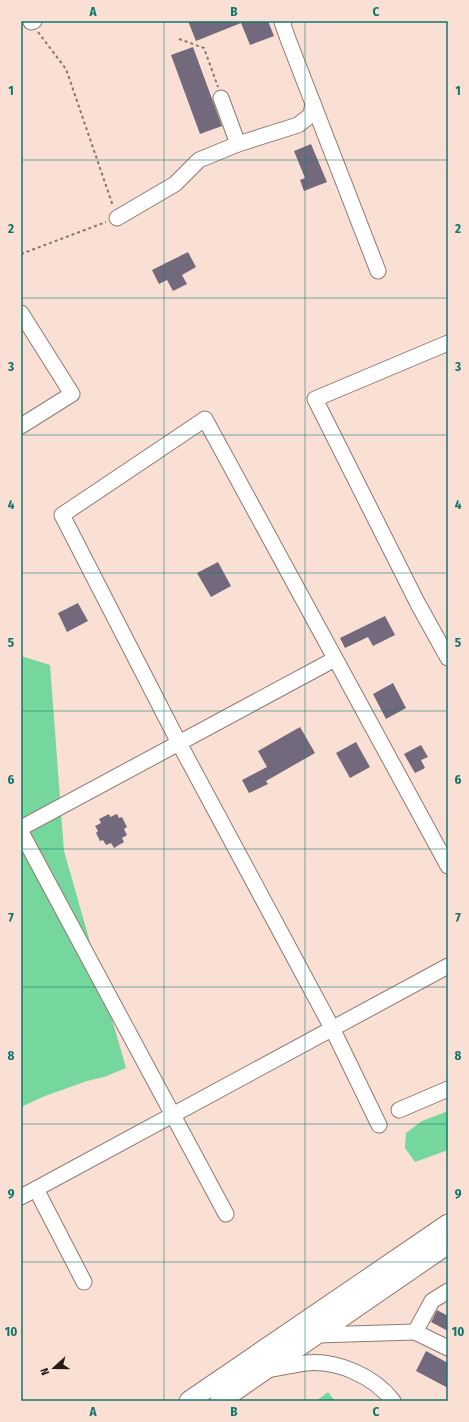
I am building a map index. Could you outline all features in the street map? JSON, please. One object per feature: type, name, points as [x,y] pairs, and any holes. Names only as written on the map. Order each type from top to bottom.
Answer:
[{"type":"main road","points":[[189,1401],[448,1224]]},
{"type":"main road","points":[[220,1401],[448,1244]]},
{"type":"street","points":[[284,21],[282,22],[288,39],[378,272]]},
{"type":"street","points":[[222,98],[238,144]]},
{"type":"street","points":[[117,218],[175,184],[199,160],[238,144],[298,125],[311,116],[313,103]]},
{"type":"street","points":[[21,313],[72,394],[21,426]]},
{"type":"street","points":[[448,343],[315,398],[418,604],[448,658]]},
{"type":"street","points":[[379,1125],[332,1028],[179,743],[62,515],[205,418],[448,866]]},
{"type":"street","points":[[21,828],[335,659]]},
{"type":"street","points":[[21,832],[226,1214]]},
{"type":"street","points":[[21,1197],[448,966]]},
{"type":"street","points":[[399,1110],[448,1089]]},
{"type":"street","points":[[36,1189],[84,1282]]},
{"type":"street","points":[[415,1332],[432,1301],[448,1291]]},
{"type":"street","points":[[317,1335],[415,1332],[448,1348]]},
{"type":"street","points":[[263,1371],[307,1363],[334,1365],[363,1375],[387,1394],[393,1401]]},
{"type":"path","points":[[21,254],[117,218],[66,69],[33,22]]},
{"type":"path","points":[[179,38],[204,48],[222,98]]},
{"type":"green space","points":[[21,656],[50,665],[64,851],[126,1068],[104,1077],[87,1081],[45,1096],[21,1107]]},
{"type":"green space","points":[[448,1111],[448,1150],[415,1162],[405,1148],[406,1133],[422,1121]]},
{"type":"green space","points":[[328,1392],[335,1401],[316,1401]]},
{"type":"building","points":[[188,21],[268,21],[274,36],[250,45],[241,23],[196,41]]},
{"type":"building","points":[[193,47],[222,126],[200,134],[171,55]]},
{"type":"building","points":[[311,144],[327,182],[304,191],[300,180],[305,178],[294,151]]},
{"type":"building","points":[[188,252],[196,267],[182,275],[187,284],[173,291],[167,280],[159,284],[152,270]]},
{"type":"building","points":[[218,562],[231,586],[211,597],[197,573]]},
{"type":"building","points":[[78,603],[88,621],[67,632],[58,613]]},
{"type":"building","points":[[385,616],[395,635],[373,646],[368,637],[345,648],[340,638]]},
{"type":"building","points":[[393,683],[406,708],[386,719],[373,694]]},
{"type":"building","points":[[300,727],[315,753],[266,781],[268,784],[249,793],[242,780],[267,767],[258,751]]},
{"type":"building","points":[[356,742],[370,767],[350,778],[336,753]]},
{"type":"building","points":[[421,745],[428,757],[421,760],[425,768],[415,773],[404,754]]},
{"type":"building","points":[[109,814],[110,817],[117,814],[119,818],[122,817],[127,827],[124,829],[127,835],[122,838],[124,842],[114,848],[111,843],[106,845],[103,840],[100,841],[96,833],[98,831],[95,826],[101,823],[99,819]]},
{"type":"building","points":[[437,1310],[448,1316],[448,1331],[431,1322]]},
{"type":"building","points":[[426,1351],[448,1363],[448,1388],[416,1371]]}]
